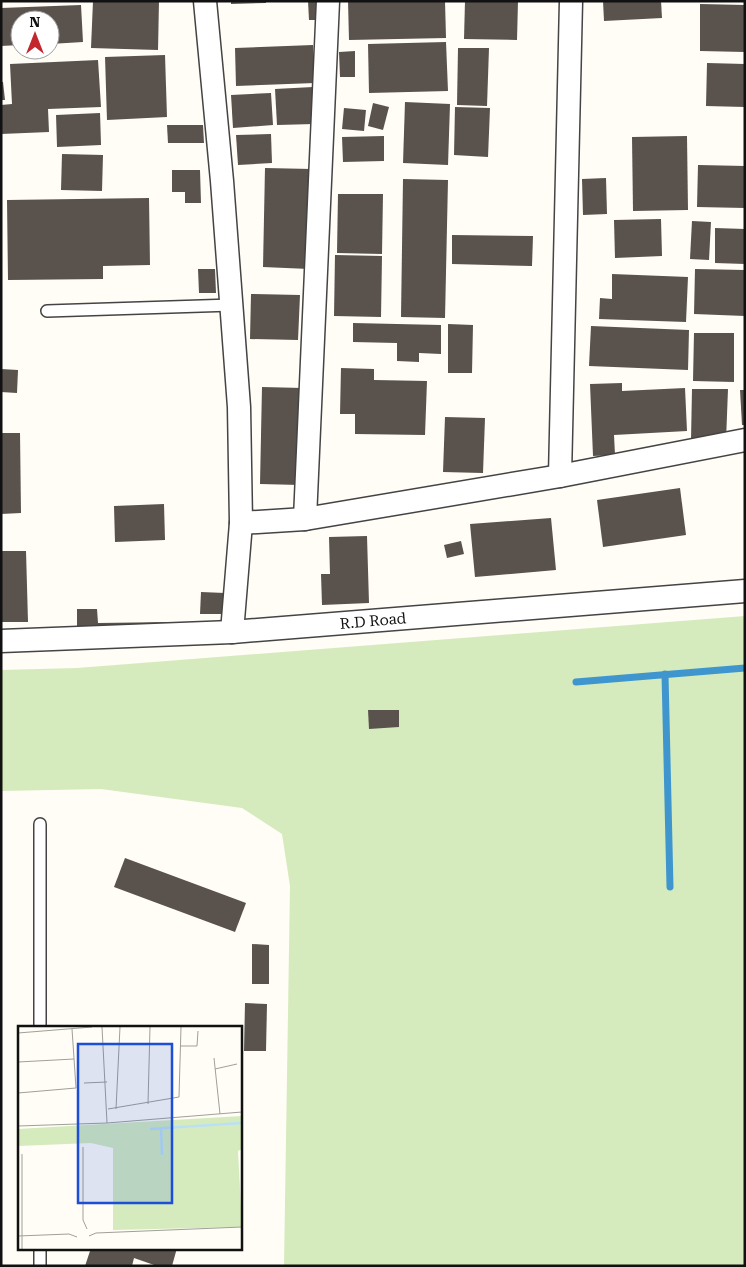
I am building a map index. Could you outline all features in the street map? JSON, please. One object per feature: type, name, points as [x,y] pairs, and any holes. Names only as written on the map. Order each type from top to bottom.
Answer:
[{"type":"street","points":[[205,1],[232,305],[239,407],[241,523],[232,632]]},
{"type":"street","points":[[305,519],[328,1]]},
{"type":"street","points":[[560,476],[571,1]]},
{"type":"street","points":[[241,523],[305,519],[560,476],[745,440]]},
{"type":"street","name":"R.D Road","points":[[1,641],[232,632],[745,591]]},
{"type":"lane","points":[[47,311],[232,305]]},
{"type":"lane","points":[[40,824],[40,1026]]},
{"type":"lane","points":[[40,1250],[40,1266]]},
{"type":"green space","points":[[745,616],[745,1266],[284,1266],[290,886],[282,834],[242,808],[101,789],[1,791],[1,670],[77,668]]},
{"type":"building","points":[[93,1],[159,1],[158,50],[91,48]]},
{"type":"building","points":[[231,1],[266,1],[266,3],[231,4]]},
{"type":"building","points":[[308,1],[319,1],[320,20],[309,20]]},
{"type":"building","points":[[348,1],[445,1],[446,38],[349,40]]},
{"type":"building","points":[[465,1],[518,1],[517,40],[464,39]]},
{"type":"building","points":[[603,1],[661,1],[662,18],[604,21]]},
{"type":"building","points":[[700,4],[745,5],[745,52],[700,51]]},
{"type":"building","points":[[81,5],[83,42],[60,43],[60,10],[10,10],[10,46],[1,46],[1,8]]},
{"type":"building","points":[[446,42],[448,91],[369,93],[368,44]]},
{"type":"building","points":[[313,45],[315,83],[236,86],[235,48]]},
{"type":"building","points":[[458,48],[489,48],[487,106],[457,105]]},
{"type":"building","points":[[355,51],[355,77],[340,77],[339,52]]},
{"type":"building","points":[[165,55],[167,117],[107,120],[105,57]]},
{"type":"building","points":[[98,60],[101,107],[48,109],[49,132],[1,134],[1,105],[12,104],[10,64]]},
{"type":"building","points":[[707,63],[745,64],[745,107],[706,106]]},
{"type":"building","points":[[1,82],[3,82],[5,100],[1,100]]},
{"type":"building","points":[[313,87],[314,124],[277,125],[275,89]]},
{"type":"building","points":[[271,93],[273,125],[233,128],[231,95]]},
{"type":"building","points":[[405,102],[450,104],[448,165],[403,163]]},
{"type":"building","points":[[373,103],[389,107],[383,130],[368,126]]},
{"type":"building","points":[[455,107],[490,108],[488,157],[454,155]]},
{"type":"building","points":[[344,108],[366,110],[364,131],[342,129]]},
{"type":"building","points":[[100,113],[101,145],[57,147],[56,115]]},
{"type":"building","points":[[167,125],[203,125],[204,143],[168,143]]},
{"type":"building","points":[[271,134],[272,163],[238,165],[236,135]]},
{"type":"building","points":[[384,136],[384,161],[343,162],[342,137]]},
{"type":"building","points":[[687,136],[688,210],[633,211],[632,137]]},
{"type":"building","points":[[62,154],[103,155],[102,191],[61,190]]},
{"type":"building","points":[[698,165],[745,166],[745,208],[697,207]]},
{"type":"building","points":[[265,168],[312,169],[309,269],[263,267]]},
{"type":"building","points":[[172,170],[200,170],[201,203],[185,203],[185,192],[172,192]]},
{"type":"building","points":[[606,178],[607,214],[583,215],[582,179]]},
{"type":"building","points":[[403,179],[448,180],[445,318],[401,317]]},
{"type":"building","points":[[338,194],[383,194],[382,254],[337,253]]},
{"type":"building","points":[[149,198],[150,265],[103,266],[103,279],[8,280],[7,200]]},
{"type":"building","points":[[661,219],[662,256],[615,258],[614,220]]},
{"type":"building","points":[[692,221],[711,222],[709,260],[690,259]]},
{"type":"building","points":[[715,228],[745,229],[745,264],[715,263]]},
{"type":"building","points":[[452,235],[533,236],[532,266],[452,264]]},
{"type":"building","points":[[335,255],[382,256],[381,317],[334,316]]},
{"type":"building","points":[[198,269],[215,269],[216,293],[199,293]]},
{"type":"building","points":[[695,269],[745,270],[745,316],[694,314]]},
{"type":"building","points":[[612,274],[688,277],[686,322],[599,319],[600,298],[612,299]]},
{"type":"building","points":[[251,294],[300,295],[298,340],[250,339]]},
{"type":"building","points":[[353,323],[441,325],[441,354],[419,353],[419,362],[397,361],[397,343],[353,342]]},
{"type":"building","points":[[448,324],[473,325],[472,373],[448,373]]},
{"type":"building","points":[[591,326],[689,330],[688,370],[589,366]]},
{"type":"building","points":[[694,333],[734,333],[734,382],[693,381]]},
{"type":"building","points":[[341,368],[374,369],[374,380],[427,381],[425,435],[355,434],[355,414],[340,414]]},
{"type":"building","points":[[1,369],[18,370],[17,393],[1,392]]},
{"type":"building","points":[[622,383],[622,391],[685,388],[687,431],[614,435],[615,455],[593,456],[590,384]]},
{"type":"building","points":[[262,387],[303,388],[300,485],[260,484]]},
{"type":"building","points":[[692,389],[728,389],[726,441],[691,440]]},
{"type":"building","points":[[740,390],[745,390],[745,425],[742,425]]},
{"type":"building","points":[[445,417],[485,418],[483,473],[443,472]]},
{"type":"building","points":[[1,433],[20,433],[21,513],[1,514]]},
{"type":"building","points":[[680,488],[686,535],[603,547],[597,500]]},
{"type":"building","points":[[164,504],[165,540],[115,542],[114,506]]},
{"type":"building","points":[[551,518],[556,570],[475,577],[470,524]]},
{"type":"building","points":[[367,536],[369,603],[322,605],[321,574],[330,574],[329,537]]},
{"type":"building","points":[[461,541],[464,554],[447,558],[444,545]]},
{"type":"building","points":[[1,551],[26,551],[28,622],[1,622]]},
{"type":"building","points":[[201,592],[225,593],[224,614],[200,614]]},
{"type":"building","points":[[77,609],[97,609],[98,623],[172,622],[173,633],[77,634]]},
{"type":"building","points":[[368,710],[399,710],[399,727],[369,729]]},
{"type":"building","points":[[125,858],[246,903],[235,932],[114,887]]},
{"type":"building","points":[[252,944],[269,945],[269,984],[252,984]]},
{"type":"building","points":[[245,1003],[267,1004],[266,1051],[244,1051]]},
{"type":"building","points":[[90,1250],[176,1250],[172,1266],[157,1266],[134,1258],[132,1266],[85,1266]]},
{"type":"waterway","points":[[576,682],[745,668]]},
{"type":"waterway","points":[[665,674],[670,887]]}]
